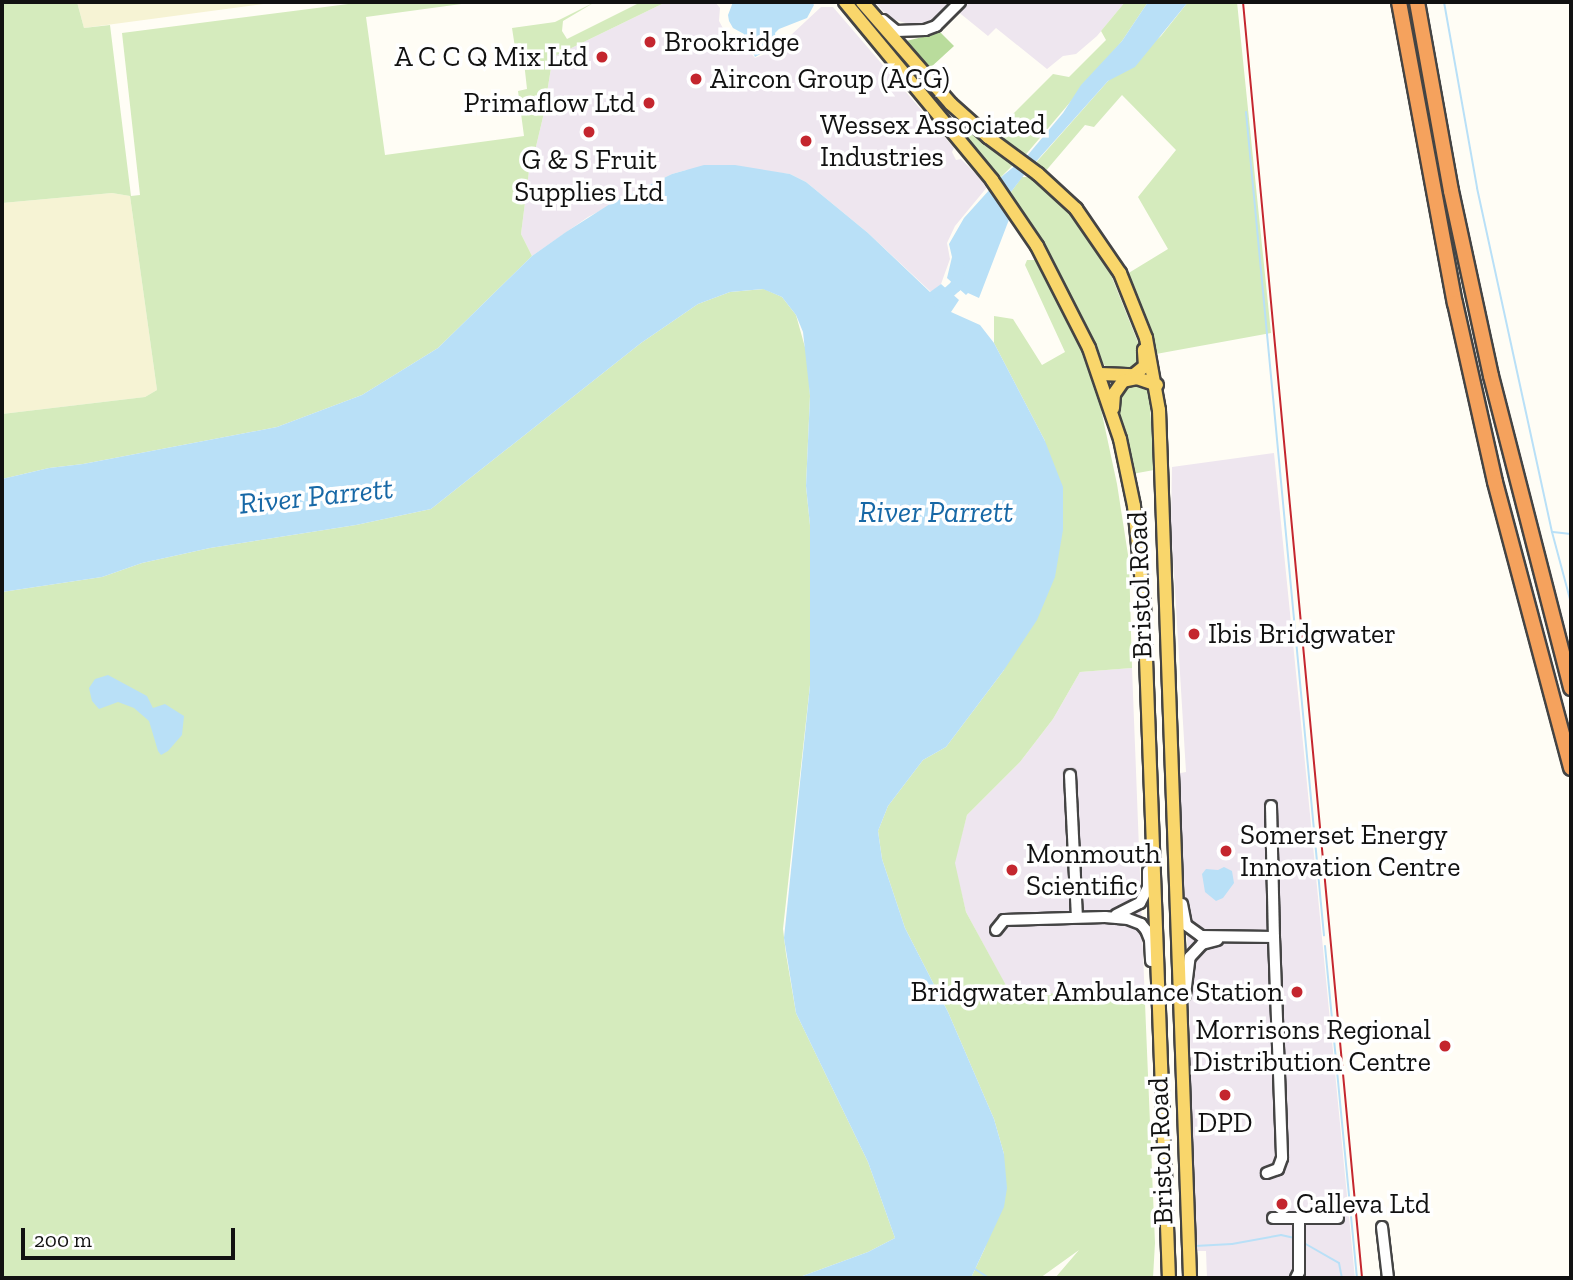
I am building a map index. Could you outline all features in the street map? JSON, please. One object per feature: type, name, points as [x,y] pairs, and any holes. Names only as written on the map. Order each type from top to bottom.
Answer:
[{"type":"highway","points":[[1399,2],[1455,303],[1495,482],[1571,768]]},
{"type":"highway","points":[[1417,2],[1451,191],[1491,376],[1571,688]]},
{"type":"main road","name":"Bristol Road","points":[[845,2],[992,180],[1058,282],[1100,374],[1129,478],[1142,570],[1169,1278]]},
{"type":"main road","name":"Bristol Road","points":[[864,2],[951,104],[1007,152],[1038,174],[1091,228],[1129,292],[1146,338],[1157,385],[1190,1278]]},
{"type":"main road","points":[[1100,374],[1134,375],[1145,366],[1147,360],[1130,306],[1129,292]]},
{"type":"main road","points":[[1112,412],[1114,394],[1123,382],[1137,378],[1157,385]]},
{"type":"street","points":[[864,2],[896,31],[903,32],[936,26],[960,2]]},
{"type":"street","points":[[1070,775],[1077,917]]},
{"type":"street","points":[[1267,1174],[1278,1169],[1282,1158],[1271,806]]},
{"type":"street","points":[[1171,807],[1180,842],[1186,925],[1200,936],[1274,937]]},
{"type":"street","points":[[1105,917],[1133,909],[1145,896],[1152,830]]},
{"type":"street","points":[[996,930],[1004,920],[1077,917],[1135,920],[1146,930],[1150,940],[1152,986],[1158,1007]]},
{"type":"street","points":[[1183,1094],[1186,967],[1197,947],[1227,938]]},
{"type":"street","points":[[1273,1218],[1338,1218]]},
{"type":"street","points":[[1296,1278],[1299,1272],[1298,1218]]},
{"type":"street","points":[[1382,1227],[1388,1278]]},
{"type":"shaded area","points":[[77,2],[279,2],[84,28]]},
{"type":"shaded area","points":[[666,2],[715,2],[720,8],[719,21],[725,32],[738,37],[755,58],[775,50],[821,7],[833,7],[954,148],[952,152],[956,160],[961,159],[988,186],[955,226],[947,243],[950,259],[941,284],[931,292],[868,233],[806,182],[790,174],[763,171],[686,170],[672,174],[588,217],[532,256],[521,234],[531,154],[534,155],[543,117],[552,62],[557,55]]},
{"type":"shaded area","points":[[875,2],[1125,2],[1097,36],[1076,54],[1063,56],[1047,69],[996,28],[988,36],[951,6],[930,22],[912,25],[889,18]]},
{"type":"shaded area","points":[[112,193],[130,196],[157,390],[145,397],[2,414],[2,203]]},
{"type":"shaded area","points":[[1274,453],[1355,1278],[1207,1278],[1206,1251],[1195,1251],[1188,953],[1175,774],[1186,772],[1171,525],[1172,467]]},
{"type":"shaded area","points":[[1132,668],[1145,1003],[1008,990],[966,912],[954,863],[967,815],[1020,762],[1053,719],[1080,672]]},
{"type":"green space","points":[[2,2],[77,2],[84,28],[110,25],[131,196],[140,195],[122,33],[364,2],[476,2],[366,17],[385,155],[524,136],[518,91],[527,89],[523,53],[516,54],[512,28],[555,22],[595,2],[563,21],[562,31],[567,39],[641,2],[666,2],[557,55],[552,62],[543,117],[534,155],[531,155],[521,234],[532,256],[438,348],[362,395],[277,427],[2,479],[2,414],[145,397],[157,390],[130,196],[112,193],[2,203]]},
{"type":"green space","points":[[1125,2],[1148,2],[1122,41],[1022,159],[994,133],[1053,74],[1069,77],[1106,40],[1101,31]]},
{"type":"green space","points":[[1188,2],[1237,2],[1271,333],[1156,354],[1127,274],[1168,249],[1138,197],[1176,150],[1122,95],[1094,127],[1085,125],[1044,173],[1032,167],[1108,81],[1161,36]]},
{"type":"green space","points":[[938,30],[954,46],[930,68],[906,41],[931,35]]},
{"type":"green space","points":[[957,116],[1013,165],[998,180],[949,122]]},
{"type":"green space","points":[[1022,177],[1029,177],[1065,207],[1103,255],[1143,355],[1142,362],[1134,371],[1110,371],[1098,358],[1068,291],[1011,192]]},
{"type":"green space","points":[[1027,260],[1035,260],[1080,348],[1099,400],[1117,484],[1129,561],[1132,668],[1080,672],[1053,719],[1020,762],[967,815],[955,863],[966,912],[1008,989],[1145,1003],[1155,1243],[1153,1278],[1055,1278],[1079,1250],[1040,1278],[971,1278],[985,1248],[1004,1154],[994,1119],[948,1012],[905,928],[882,859],[878,831],[888,806],[923,760],[946,747],[1004,670],[1045,441],[994,343],[994,316],[1013,319],[1042,365],[1065,352],[1025,265]]},
{"type":"green space","points":[[764,289],[782,297],[796,315],[808,358],[810,396],[806,486],[810,525],[810,685],[783,929],[786,954],[796,1013],[868,1162],[895,1238],[868,1252],[797,1278],[2,1278],[2,592],[102,577],[142,563],[210,548],[356,525],[431,509],[641,343],[698,304],[730,292]]},
{"type":"green space","points":[[1128,382],[1144,383],[1149,391],[1154,470],[1132,474],[1117,410],[1117,399]]},
{"type":"water","points":[[733,2],[812,2],[814,5],[807,18],[775,33],[777,45],[755,57],[744,34],[733,28],[729,21],[728,15]]},
{"type":"water","points":[[1148,2],[1188,2],[1135,67],[1108,81],[1011,192],[1010,217],[979,298],[968,293],[966,295],[947,278],[952,257],[949,244],[964,218],[1000,178],[1027,156],[1063,113],[1081,85],[1122,41]]},
{"type":"water","name":"River Parrett","points":[[704,165],[735,165],[790,174],[806,182],[868,233],[930,292],[941,284],[959,300],[951,312],[980,325],[994,343],[1045,441],[1063,487],[1063,530],[1055,577],[1037,620],[1004,670],[946,747],[923,760],[888,806],[878,831],[882,859],[905,928],[948,1012],[994,1119],[1004,1154],[1007,1188],[1004,1207],[971,1278],[797,1278],[868,1252],[895,1238],[868,1162],[796,1013],[784,938],[810,685],[810,525],[806,486],[810,396],[803,332],[796,315],[782,297],[763,289],[730,292],[698,304],[641,343],[431,509],[356,525],[210,548],[142,563],[102,577],[2,592],[2,479],[277,427],[362,395],[438,348],[532,256],[566,232],[610,204],[672,174]]},
{"type":"water","points":[[108,675],[147,696],[153,708],[165,704],[184,716],[182,735],[168,751],[161,755],[149,721],[134,708],[118,702],[99,709],[92,701],[89,688],[95,679]]},
{"type":"water","points":[[1224,867],[1232,871],[1234,883],[1223,898],[1216,901],[1205,892],[1202,874],[1206,869],[1218,870]]},
{"type":"waterway","points":[[1444,2],[1477,188],[1552,532],[1571,603]]},
{"type":"waterway","points":[[1246,112],[1324,935]]},
{"type":"waterway","points":[[938,302],[956,286],[960,270]]},
{"type":"waterway","points":[[1553,532],[1571,534]]},
{"type":"waterway","points":[[1325,946],[1357,1278]]},
{"type":"waterway","points":[[1195,1246],[1232,1244],[1281,1235],[1295,1238]]},
{"type":"waterway","points":[[1304,1243],[1339,1263],[1342,1278]]},
{"type":"waterway","points":[[975,1269],[989,1278]]},
{"type":"railway","points":[[1243,2],[1362,1278]]},
{"type":"place","name":"Brookridge","points":[[650,42]]},
{"type":"place","name":"A C C Q Mix Ltd","points":[[602,57]]},
{"type":"place","name":"Aircon Group (ACG)","points":[[696,79]]},
{"type":"place","name":"Primaflow Ltd","points":[[649,103]]},
{"type":"place","name":"G & S Fruit Supplies Ltd","points":[[589,132]]},
{"type":"place","name":"Wessex Associated Industries","points":[[806,141]]},
{"type":"place","name":"Ibis Bridgwater","points":[[1194,634]]},
{"type":"place","name":"Somerset Energy Innovation Centre","points":[[1226,851]]},
{"type":"place","name":"Monmouth Scientific","points":[[1012,870]]},
{"type":"place","name":"Bridgwater Ambulance Station","points":[[1297,992]]},
{"type":"place","name":"Morrisons Regional Distribution Centre","points":[[1445,1046]]},
{"type":"place","name":"DPD","points":[[1225,1095]]},
{"type":"place","name":"Calleva Ltd","points":[[1282,1204]]}]
